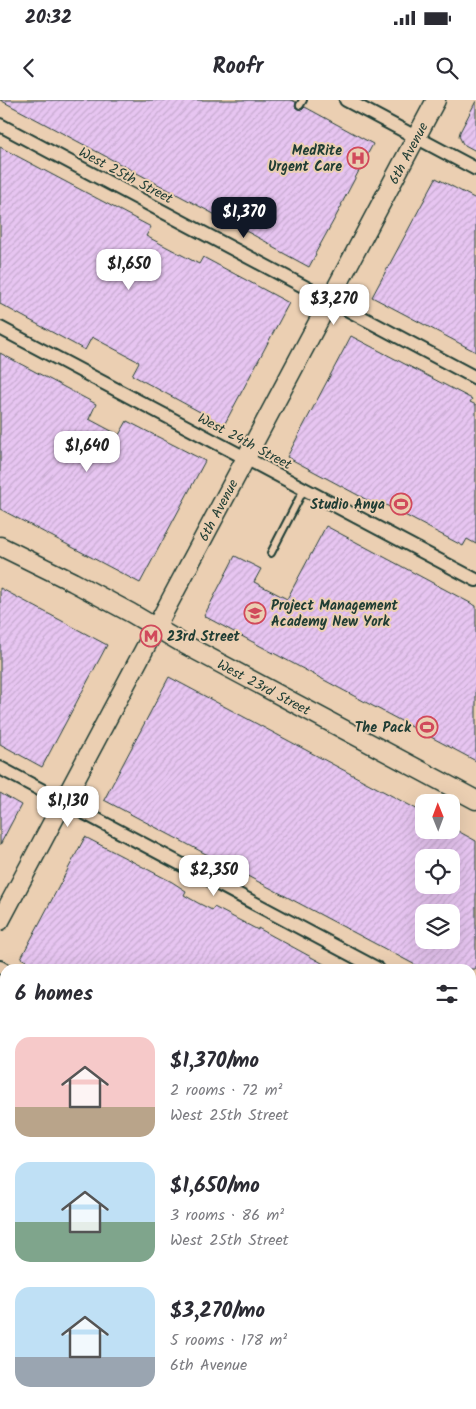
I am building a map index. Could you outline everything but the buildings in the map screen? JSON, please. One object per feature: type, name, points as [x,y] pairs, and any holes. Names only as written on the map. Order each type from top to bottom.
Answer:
[{"type":"main road","name":"6th Avenue","points":[[0,921],[436,100]]},
{"type":"main road","name":"West 23rd Street","points":[[0,546],[73,582],[476,800]]},
{"type":"street","points":[[346,100],[476,169]]},
{"type":"street","name":"West 25th Street","points":[[0,125],[476,378]]},
{"type":"street","name":"West 24th Street","points":[[0,328],[476,580]]},
{"type":"street","points":[[0,768],[369,964]]},
{"type":"lane","points":[[271,553],[304,489]]},
{"type":"place","name":"MedRite Urgent Care","points":[[358,158]]},
{"type":"place","name":"Studio Anya","points":[[401,504]]},
{"type":"place","name":"Project Management Academy New York","points":[[255,613]]},
{"type":"place","name":"23rd Street","points":[[151,636]]},
{"type":"place","name":"The Pack","points":[[427,727]]}]
